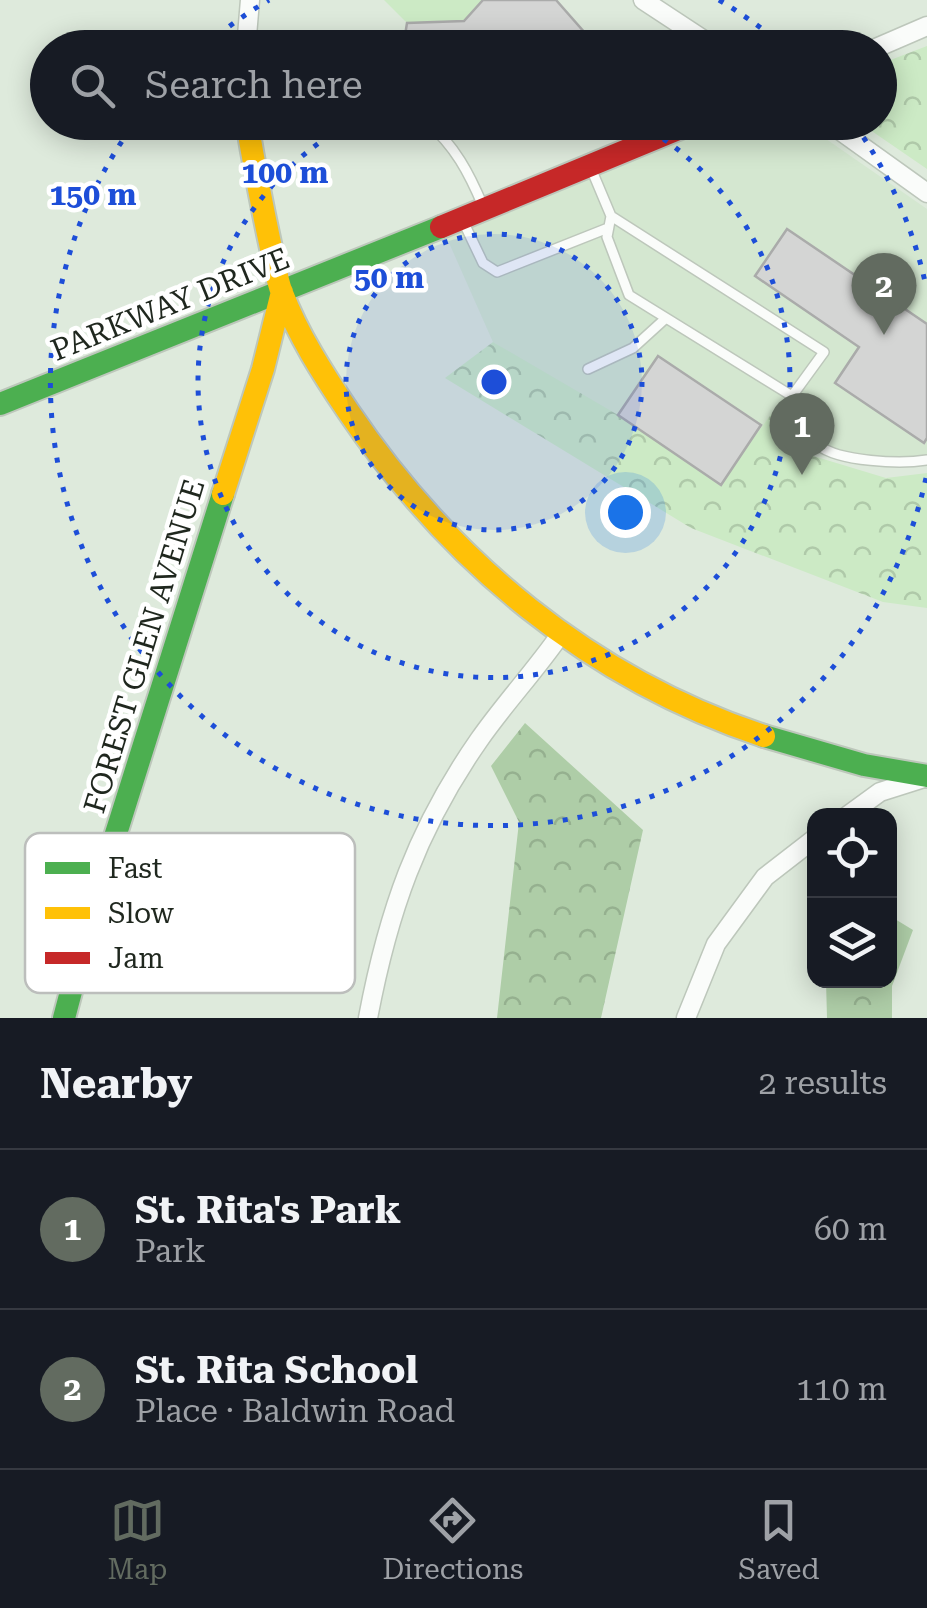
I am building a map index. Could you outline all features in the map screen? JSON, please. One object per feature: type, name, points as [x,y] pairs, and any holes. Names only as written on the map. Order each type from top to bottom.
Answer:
[{"type":"street","points":[[248,30],[250,0]]},
{"type":"street","points":[[643,0],[689,30]]},
{"type":"street","points":[[897,39],[927,26]]},
{"type":"street","points":[[250,140],[282,292],[337,396],[426,516],[472,562],[591,657],[672,701],[744,732],[843,760],[927,776]]},
{"type":"street","name":"PARKWAY DRIVE","points":[[0,404],[652,140]]},
{"type":"street","points":[[853,140],[927,193]]},
{"type":"street","name":"FOREST GLEN AVENUE","points":[[116,833],[263,369],[282,292]]},
{"type":"street","points":[[368,1018],[393,911],[417,845],[478,741],[560,635]]},
{"type":"street","points":[[857,808],[880,792],[927,776]]},
{"type":"street","points":[[686,1018],[716,944],[765,877],[807,844]]},
{"type":"street","name":"FOREST GLEN AVENUE","points":[[64,1018],[71,993]]},
{"type":"lane","points":[[446,140],[467,168],[484,209]]},
{"type":"lane","points":[[590,166],[610,216],[607,237],[630,295],[792,396],[800,418],[819,446],[865,460],[900,464],[927,460]]},
{"type":"lane","points":[[610,216],[824,352],[792,396]]},
{"type":"lane","points":[[462,218],[482,263],[497,272],[608,228]]},
{"type":"lane","points":[[588,369],[633,348],[666,318]]},
{"type":"shaded area","points":[[654,140],[828,140],[927,209],[927,460],[900,464],[819,446],[792,396],[721,485],[493,342],[442,227]]},
{"type":"green space","points":[[384,0],[483,0],[464,21],[407,23]]},
{"type":"green space","points":[[927,46],[927,169],[885,140],[897,140],[897,57]]},
{"type":"green space","points":[[493,342],[618,415],[720,484],[778,405],[810,455],[886,478],[927,473],[927,608],[883,602],[691,528],[445,378]]},
{"type":"green space","points":[[525,723],[643,830],[601,1018],[497,1018],[519,822],[491,766]]},
{"type":"green space","points":[[897,920],[913,930],[897,973]]},
{"type":"green space","points":[[826,988],[892,988],[892,1018],[827,1018]]},
{"type":"building","points":[[483,0],[556,0],[582,30],[406,30],[407,23],[464,21]]},
{"type":"building","points":[[787,229],[927,324],[924,443],[835,383],[859,347],[755,276]]},
{"type":"building","points":[[658,356],[761,425],[721,485],[618,415]]},
{"type":"traffic: fast","points":[[0,404],[441,227]]},
{"type":"traffic: fast","points":[[116,833],[223,494]]},
{"type":"traffic: fast","points":[[764,736],[864,765],[927,776]]},
{"type":"traffic: fast","points":[[64,1018],[71,993]]},
{"type":"traffic: slow","points":[[250,140],[282,293],[320,368],[388,466],[479,565],[529,609],[583,648],[701,712],[764,736]]},
{"type":"traffic: slow","points":[[223,494],[263,369],[282,292]]},
{"type":"traffic: jam","points":[[441,227],[651,140]]},
{"type":"place","name":"St. Rita School","points":[[884,335]]},
{"type":"place","name":"St. Rita's Park","points":[[802,475]]}]
